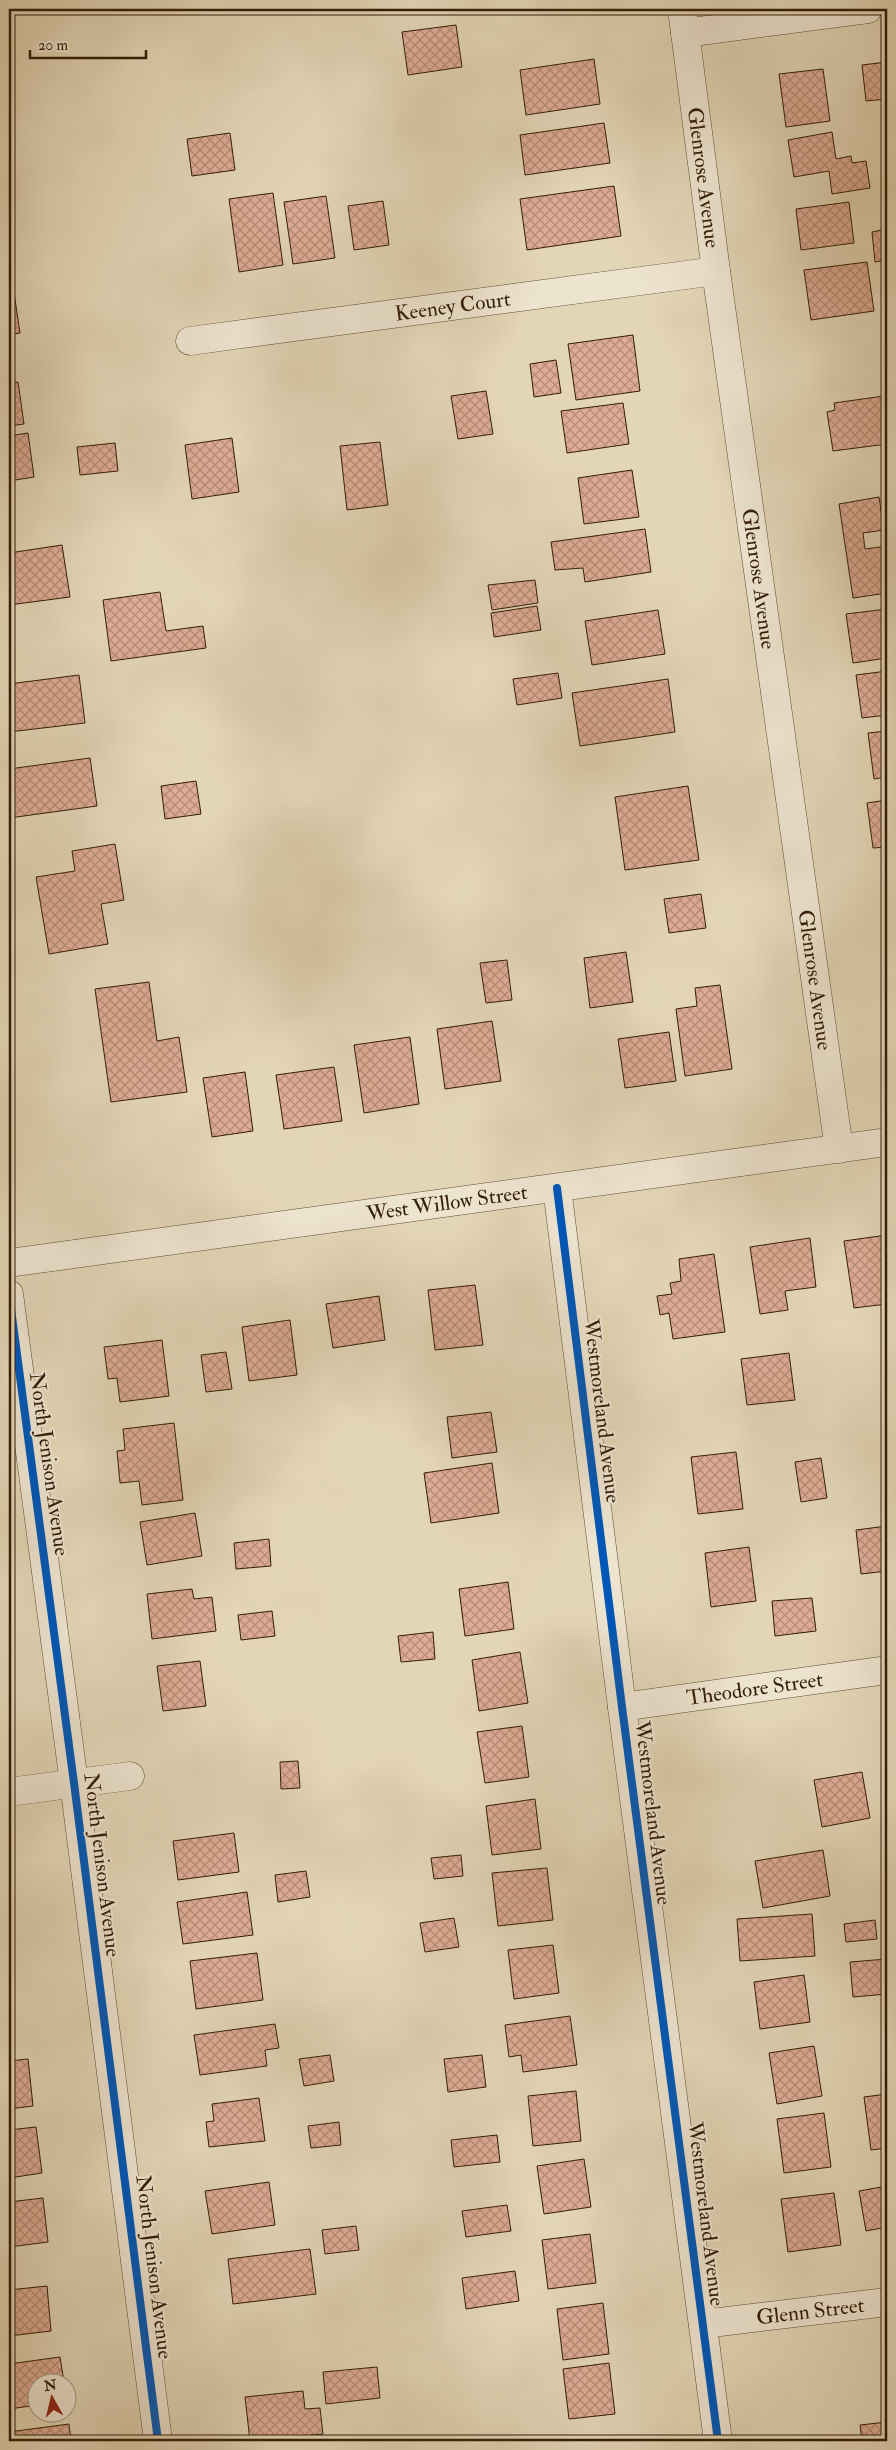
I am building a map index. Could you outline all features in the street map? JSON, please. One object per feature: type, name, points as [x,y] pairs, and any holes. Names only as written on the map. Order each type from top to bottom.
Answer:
[{"type":"street","points":[[683,21],[868,9]]},
{"type":"street","name":"Glenrose Avenue","points":[[683,21],[716,271],[839,1149]]},
{"type":"street","name":"Keeney Court","points":[[190,341],[716,271]]},
{"type":"street","name":"West Willow Street","points":[[9,1263],[887,1142]]},
{"type":"street","name":"Westmoreland Avenue","points":[[557,1188],[622,1707],[718,2441]]},
{"type":"street","name":"North Jenison Avenue","points":[[9,1294],[158,2441]]},
{"type":"street","name":"Theodore Street","points":[[622,1707],[887,1671]]},
{"type":"street","points":[[9,1792],[130,1776]]},
{"type":"street","name":"Glenn Street","points":[[703,2324],[887,2302]]},
{"type":"building","points":[[456,25],[462,67],[408,75],[402,32]]},
{"type":"building","points":[[594,59],[600,104],[526,115],[520,70]]},
{"type":"building","points":[[887,62],[887,99],[866,101],[862,65]]},
{"type":"building","points":[[823,69],[830,121],[786,127],[779,74]]},
{"type":"building","points":[[604,123],[610,163],[525,175],[520,135]]},
{"type":"building","points":[[832,132],[836,159],[851,156],[852,163],[866,161],[870,188],[832,194],[829,171],[794,177],[788,140]]},
{"type":"building","points":[[230,133],[235,170],[192,176],[187,139]]},
{"type":"building","points":[[614,186],[621,236],[527,250],[520,199]]},
{"type":"building","points":[[273,193],[283,265],[239,272],[229,199]]},
{"type":"building","points":[[326,196],[335,258],[293,264],[284,202]]},
{"type":"building","points":[[383,201],[389,245],[354,250],[348,206]]},
{"type":"building","points":[[849,202],[854,243],[801,250],[796,209]]},
{"type":"building","points":[[887,229],[887,260],[875,262],[872,232]]},
{"type":"building","points":[[867,262],[874,311],[811,320],[804,270]]},
{"type":"building","points":[[13,286],[20,333],[9,335],[9,287]]},
{"type":"building","points":[[633,335],[640,391],[576,400],[568,344]]},
{"type":"building","points":[[556,360],[561,393],[534,397],[530,364]]},
{"type":"building","points":[[18,382],[24,424],[9,426],[9,383]]},
{"type":"building","points":[[486,391],[493,434],[458,439],[451,396]]},
{"type":"building","points":[[884,396],[887,444],[833,451],[827,412],[835,410],[834,403]]},
{"type":"building","points":[[623,403],[629,444],[567,453],[561,411]]},
{"type":"building","points":[[28,433],[34,477],[9,481],[9,436]]},
{"type":"building","points":[[232,438],[239,492],[192,499],[185,445]]},
{"type":"building","points":[[380,442],[388,505],[347,510],[340,446]]},
{"type":"building","points":[[115,443],[118,471],[80,475],[77,447]]},
{"type":"building","points":[[632,470],[639,517],[584,524],[578,478]]},
{"type":"building","points":[[879,497],[884,530],[863,533],[865,549],[887,546],[887,593],[853,598],[839,504]]},
{"type":"building","points":[[645,529],[651,572],[585,582],[583,568],[555,570],[551,542]]},
{"type":"building","points":[[62,545],[70,597],[9,605],[9,553]]},
{"type":"building","points":[[535,580],[538,603],[492,610],[488,585]]},
{"type":"building","points":[[160,592],[166,631],[203,626],[206,648],[111,661],[103,600]]},
{"type":"building","points":[[537,606],[541,630],[494,637],[491,613]]},
{"type":"building","points":[[887,609],[887,658],[853,663],[846,614]]},
{"type":"building","points":[[658,610],[665,654],[592,665],[585,621]]},
{"type":"building","points":[[887,671],[887,715],[862,718],[856,675]]},
{"type":"building","points":[[558,673],[562,698],[517,705],[513,679]]},
{"type":"building","points":[[79,675],[85,723],[9,732],[9,684]]},
{"type":"building","points":[[668,679],[675,732],[580,746],[572,693]]},
{"type":"building","points":[[887,731],[887,777],[874,779],[868,733]]},
{"type":"building","points":[[90,758],[97,806],[9,818],[9,769]]},
{"type":"building","points":[[196,781],[201,814],[165,819],[161,786]]},
{"type":"building","points":[[688,786],[699,860],[625,870],[615,797]]},
{"type":"building","points":[[887,800],[887,847],[873,848],[867,803]]},
{"type":"building","points":[[115,844],[124,900],[101,904],[108,944],[49,954],[36,877],[75,871],[72,851]]},
{"type":"building","points":[[701,894],[706,928],[669,933],[664,899]]},
{"type":"building","points":[[626,952],[633,1002],[590,1008],[584,958]]},
{"type":"building","points":[[507,960],[512,1000],[486,1003],[480,963]]},
{"type":"building","points":[[149,982],[157,1041],[179,1037],[187,1092],[111,1102],[95,989]]},
{"type":"building","points":[[720,985],[732,1069],[685,1076],[676,1009],[697,1006],[695,988]]},
{"type":"building","points":[[492,1021],[501,1081],[445,1089],[437,1029]]},
{"type":"building","points":[[669,1032],[676,1081],[625,1088],[618,1039]]},
{"type":"building","points":[[410,1037],[419,1104],[364,1113],[354,1045]]},
{"type":"building","points":[[334,1067],[342,1121],[284,1129],[276,1075]]},
{"type":"building","points":[[245,1072],[253,1131],[212,1137],[203,1078]]},
{"type":"building","points":[[887,1235],[887,1304],[854,1308],[844,1241]]},
{"type":"building","points":[[810,1238],[816,1287],[785,1291],[788,1310],[760,1314],[750,1247]]},
{"type":"building","points":[[714,1254],[725,1332],[673,1339],[669,1313],[660,1315],[657,1296],[672,1294],[670,1283],[681,1281],[679,1259]]},
{"type":"building","points":[[475,1285],[483,1345],[435,1350],[428,1290]]},
{"type":"building","points":[[379,1296],[385,1340],[333,1348],[326,1304]]},
{"type":"building","points":[[290,1320],[297,1375],[249,1381],[242,1327]]},
{"type":"building","points":[[162,1340],[169,1396],[120,1402],[117,1378],[108,1379],[104,1347]]},
{"type":"building","points":[[226,1352],[232,1389],[206,1392],[201,1355]]},
{"type":"building","points":[[789,1353],[795,1400],[747,1405],[741,1359]]},
{"type":"building","points":[[491,1412],[497,1452],[452,1458],[447,1417]]},
{"type":"building","points":[[174,1423],[183,1500],[142,1505],[139,1481],[120,1483],[117,1451],[125,1450],[123,1429]]},
{"type":"building","points":[[736,1452],[743,1509],[698,1514],[691,1457]]},
{"type":"building","points":[[821,1458],[827,1498],[801,1502],[795,1462]]},
{"type":"building","points":[[492,1463],[499,1513],[431,1523],[424,1473]]},
{"type":"building","points":[[195,1513],[202,1556],[147,1565],[140,1522]]},
{"type":"building","points":[[887,1526],[887,1571],[861,1574],[856,1530]]},
{"type":"building","points":[[269,1539],[271,1566],[236,1569],[234,1543]]},
{"type":"building","points":[[749,1547],[756,1601],[711,1607],[705,1553]]},
{"type":"building","points":[[508,1582],[514,1629],[465,1636],[459,1589]]},
{"type":"building","points":[[192,1589],[194,1599],[212,1597],[216,1631],[152,1639],[147,1594]]},
{"type":"building","points":[[812,1598],[816,1631],[775,1636],[772,1601]]},
{"type":"building","points":[[272,1611],[275,1636],[241,1640],[238,1615]]},
{"type":"building","points":[[433,1632],[435,1659],[401,1662],[398,1636]]},
{"type":"building","points":[[520,1652],[528,1703],[479,1711],[472,1660]]},
{"type":"building","points":[[200,1661],[206,1706],[163,1711],[157,1666]]},
{"type":"building","points":[[522,1726],[529,1777],[485,1783],[477,1732]]},
{"type":"building","points":[[298,1761],[300,1788],[281,1789],[280,1762]]},
{"type":"building","points":[[862,1772],[870,1818],[822,1827],[814,1780]]},
{"type":"building","points":[[535,1799],[541,1849],[492,1855],[486,1806]]},
{"type":"building","points":[[234,1833],[239,1872],[178,1880],[173,1841]]},
{"type":"building","points":[[823,1850],[830,1896],[763,1908],[755,1861]]},
{"type":"building","points":[[461,1855],[463,1876],[434,1879],[431,1858]]},
{"type":"building","points":[[547,1868],[553,1920],[498,1926],[492,1873]]},
{"type":"building","points":[[306,1871],[310,1897],[278,1902],[275,1875]]},
{"type":"building","points":[[247,1892],[253,1935],[183,1944],[177,1902]]},
{"type":"building","points":[[812,1914],[815,1956],[740,1961],[737,1919]]},
{"type":"building","points":[[454,1918],[459,1947],[425,1952],[420,1923]]},
{"type":"building","points":[[875,1920],[877,1939],[846,1942],[844,1924]]},
{"type":"building","points":[[553,1945],[559,1993],[514,1999],[508,1950]]},
{"type":"building","points":[[257,1953],[263,2000],[196,2009],[190,1961]]},
{"type":"building","points":[[887,1959],[887,1994],[853,1997],[850,1962]]},
{"type":"building","points":[[804,1975],[810,2022],[760,2029],[754,1982]]},
{"type":"building","points":[[570,2016],[577,2065],[523,2072],[521,2055],[509,2057],[505,2025]]},
{"type":"building","points":[[275,2024],[279,2048],[265,2050],[267,2066],[200,2075],[194,2035]]},
{"type":"building","points":[[814,2046],[822,2096],[777,2104],[769,2053]]},
{"type":"building","points":[[330,2055],[334,2081],[304,2086],[299,2059]]},
{"type":"building","points":[[482,2055],[486,2087],[448,2092],[444,2059]]},
{"type":"building","points":[[28,2059],[33,2106],[9,2109],[9,2061]]},
{"type":"building","points":[[576,2091],[581,2141],[533,2146],[528,2096]]},
{"type":"building","points":[[887,2094],[887,2148],[871,2150],[864,2097]]},
{"type":"building","points":[[259,2098],[265,2141],[209,2147],[206,2122],[214,2121],[212,2104]]},
{"type":"building","points":[[824,2113],[831,2167],[784,2173],[777,2119]]},
{"type":"building","points":[[339,2122],[341,2145],[311,2148],[308,2126]]},
{"type":"building","points":[[36,2127],[42,2173],[9,2178],[9,2130]]},
{"type":"building","points":[[497,2135],[500,2162],[454,2167],[451,2140]]},
{"type":"building","points":[[584,2159],[591,2207],[544,2214],[537,2166]]},
{"type":"building","points":[[269,2182],[275,2225],[212,2234],[205,2191]]},
{"type":"building","points":[[887,2186],[887,2227],[866,2231],[859,2191]]},
{"type":"building","points":[[834,2193],[841,2245],[788,2252],[781,2199]]},
{"type":"building","points":[[43,2198],[48,2242],[9,2247],[9,2202]]},
{"type":"building","points":[[507,2205],[511,2231],[466,2237],[462,2211]]},
{"type":"building","points":[[356,2226],[359,2250],[325,2254],[322,2230]]},
{"type":"building","points":[[590,2234],[596,2283],[548,2289],[542,2240]]},
{"type":"building","points":[[310,2249],[316,2294],[233,2304],[228,2259]]},
{"type":"building","points":[[515,2271],[519,2301],[466,2309],[462,2278]]},
{"type":"building","points":[[47,2286],[51,2331],[9,2336],[9,2290]]},
{"type":"building","points":[[603,2303],[609,2354],[563,2360],[557,2309]]},
{"type":"building","points":[[60,2357],[62,2372],[28,2372],[28,2406],[9,2409],[9,2364]]},
{"type":"building","points":[[609,2363],[615,2414],[569,2419],[563,2369]]},
{"type":"building","points":[[377,2367],[380,2398],[326,2404],[323,2372]]},
{"type":"building","points":[[303,2391],[305,2409],[320,2408],[323,2434],[250,2441],[245,2397]]},
{"type":"building","points":[[887,2422],[887,2440],[862,2441],[860,2425]]},
{"type":"building","points":[[69,2424],[71,2441],[9,2441],[9,2432]]},
{"type":"cycle path","points":[[557,1188],[622,1707],[718,2441]]},
{"type":"cycle path","points":[[9,1294],[158,2441]]}]
